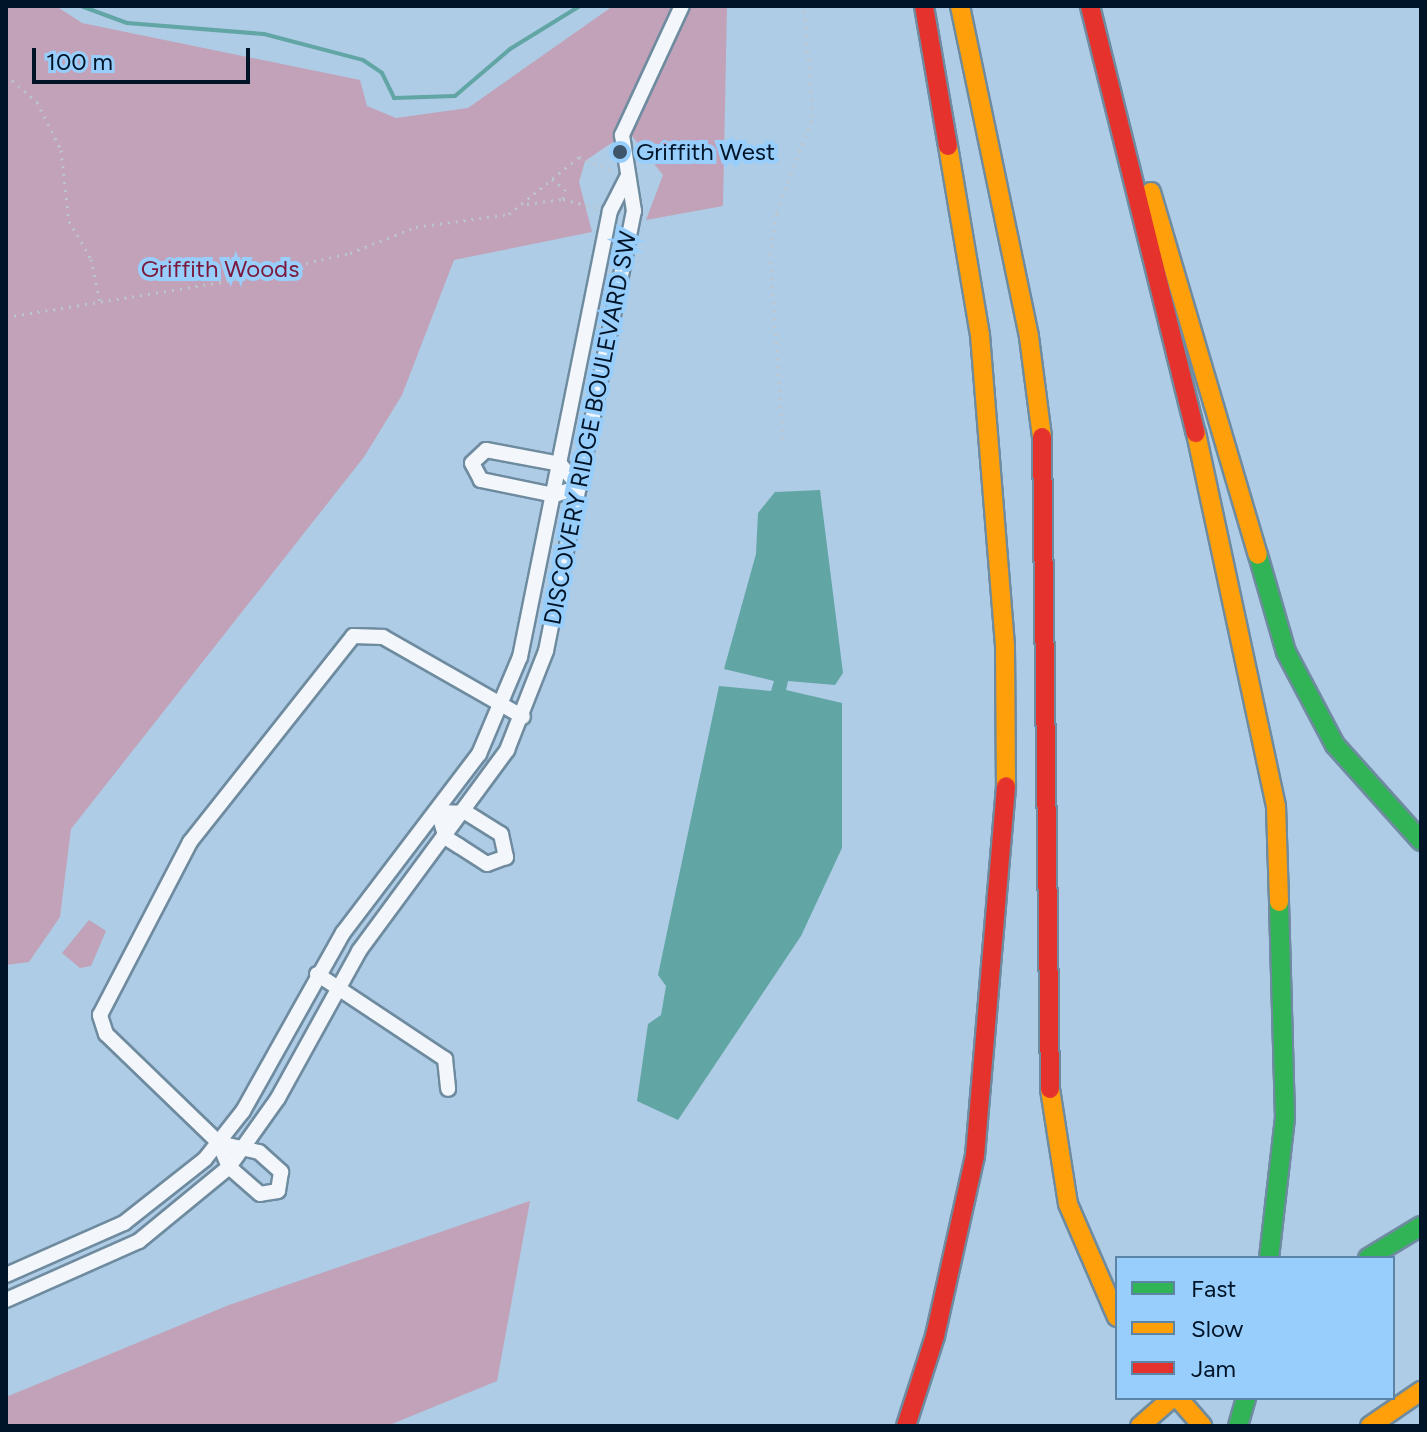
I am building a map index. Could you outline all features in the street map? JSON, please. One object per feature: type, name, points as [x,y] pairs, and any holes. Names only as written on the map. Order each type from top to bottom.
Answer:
[{"type":"highway","points":[[906,1426],[975,1156],[1007,840],[1005,646],[980,335],[924,6]]},
{"type":"highway","points":[[960,6],[1029,337],[1046,468],[1050,1113],[1073,1217],[1115,1312]]},
{"type":"highway","points":[[1090,6],[1222,536],[1276,806],[1287,982],[1276,1203],[1269,1256]]},
{"type":"highway","points":[[1096,6],[1286,652],[1335,745],[1421,841]]},
{"type":"highway","points":[[1371,1256],[1421,1226]]},
{"type":"highway","points":[[1370,1426],[1421,1393]]},
{"type":"highway","points":[[1140,1426],[1172,1400]]},
{"type":"highway","points":[[1177,1400],[1202,1426]]},
{"type":"highway","points":[[1238,1426],[1245,1400]]},
{"type":"street","points":[[627,177],[622,135],[682,6]]},
{"type":"street","name":"DISCOVERY RIDGE BOULEVARD SW","points":[[6,1275],[124,1223],[183,1181],[219,1143],[317,974],[438,812],[503,706],[554,495],[610,211],[627,177]]},
{"type":"street","name":"DISCOVERY RIDGE BOULEVARD SW","points":[[6,1300],[139,1241],[229,1167],[246,1146],[337,987],[467,813],[523,717],[546,651],[634,211],[627,177]]},
{"type":"street","points":[[486,450],[560,464],[579,487],[554,495],[481,480],[472,463],[486,450]]},
{"type":"street","points":[[219,1143],[246,1146],[281,1172],[278,1191],[260,1194],[229,1167],[219,1143],[106,1034],[100,1015],[190,842],[353,636],[383,637],[523,717]]},
{"type":"street","points":[[438,812],[467,813],[505,838],[506,857],[487,864],[446,838],[438,812]]},
{"type":"street","points":[[317,974],[445,1059],[448,1089]]},
{"type":"path","points":[[783,439],[770,255],[777,212],[813,116],[804,6]]},
{"type":"path","points":[[6,75],[37,102],[61,150],[69,221],[91,259],[100,302]]},
{"type":"path","points":[[527,204],[579,157],[627,177]]},
{"type":"path","points":[[552,179],[565,189],[563,199]]},
{"type":"path","points":[[6,317],[285,269],[416,227],[501,216],[527,204],[563,199],[610,211]]},
{"type":"green space","name":"Griffith Woods","points":[[6,6],[56,6],[82,23],[360,80],[367,106],[396,118],[468,108],[613,6],[675,6],[613,142],[585,161],[579,182],[592,232],[454,260],[402,395],[364,457],[71,829],[60,917],[29,962],[6,965]]},
{"type":"green space","points":[[691,6],[727,6],[723,206],[646,220],[663,175],[631,135]]},
{"type":"green space","points":[[89,920],[106,931],[91,966],[80,968],[62,953]]},
{"type":"green space","points":[[530,1201],[497,1381],[387,1426],[6,1426],[6,1397],[229,1305]]},
{"type":"shaded area","points":[[820,490],[843,673],[835,685],[788,681],[786,690],[842,703],[842,848],[801,936],[678,1120],[637,1101],[648,1024],[661,1015],[666,986],[658,975],[719,686],[771,691],[774,681],[724,669],[756,554],[758,513],[775,492]]},
{"type":"waterway","points":[[81,6],[127,23],[264,34],[363,60],[382,73],[394,98],[455,96],[510,49],[580,6]]},
{"type":"traffic: fast","points":[[1258,555],[1286,652],[1335,745],[1421,841]]},
{"type":"traffic: fast","points":[[1269,1256],[1285,1118],[1279,902]]},
{"type":"traffic: fast","points":[[1371,1256],[1421,1226]]},
{"type":"traffic: fast","points":[[1238,1426],[1245,1400]]},
{"type":"traffic: slow","points":[[960,6],[1029,337],[1042,437]]},
{"type":"traffic: slow","points":[[948,146],[980,335],[1005,646],[1006,786]]},
{"type":"traffic: slow","points":[[1151,192],[1258,555]]},
{"type":"traffic: slow","points":[[1196,433],[1276,806],[1279,902]]},
{"type":"traffic: slow","points":[[1050,1089],[1068,1204],[1115,1312]]},
{"type":"traffic: slow","points":[[1370,1426],[1421,1391]]},
{"type":"traffic: slow","points":[[1140,1426],[1170,1400]]},
{"type":"traffic: slow","points":[[1180,1400],[1202,1426]]},
{"type":"traffic: jam","points":[[924,6],[948,146]]},
{"type":"traffic: jam","points":[[1090,6],[1196,433]]},
{"type":"traffic: jam","points":[[1042,437],[1050,1089]]},
{"type":"traffic: jam","points":[[906,1426],[935,1336],[975,1156],[1006,786]]},
{"type":"place","name":"Griffith West","points":[[620,152]]}]
